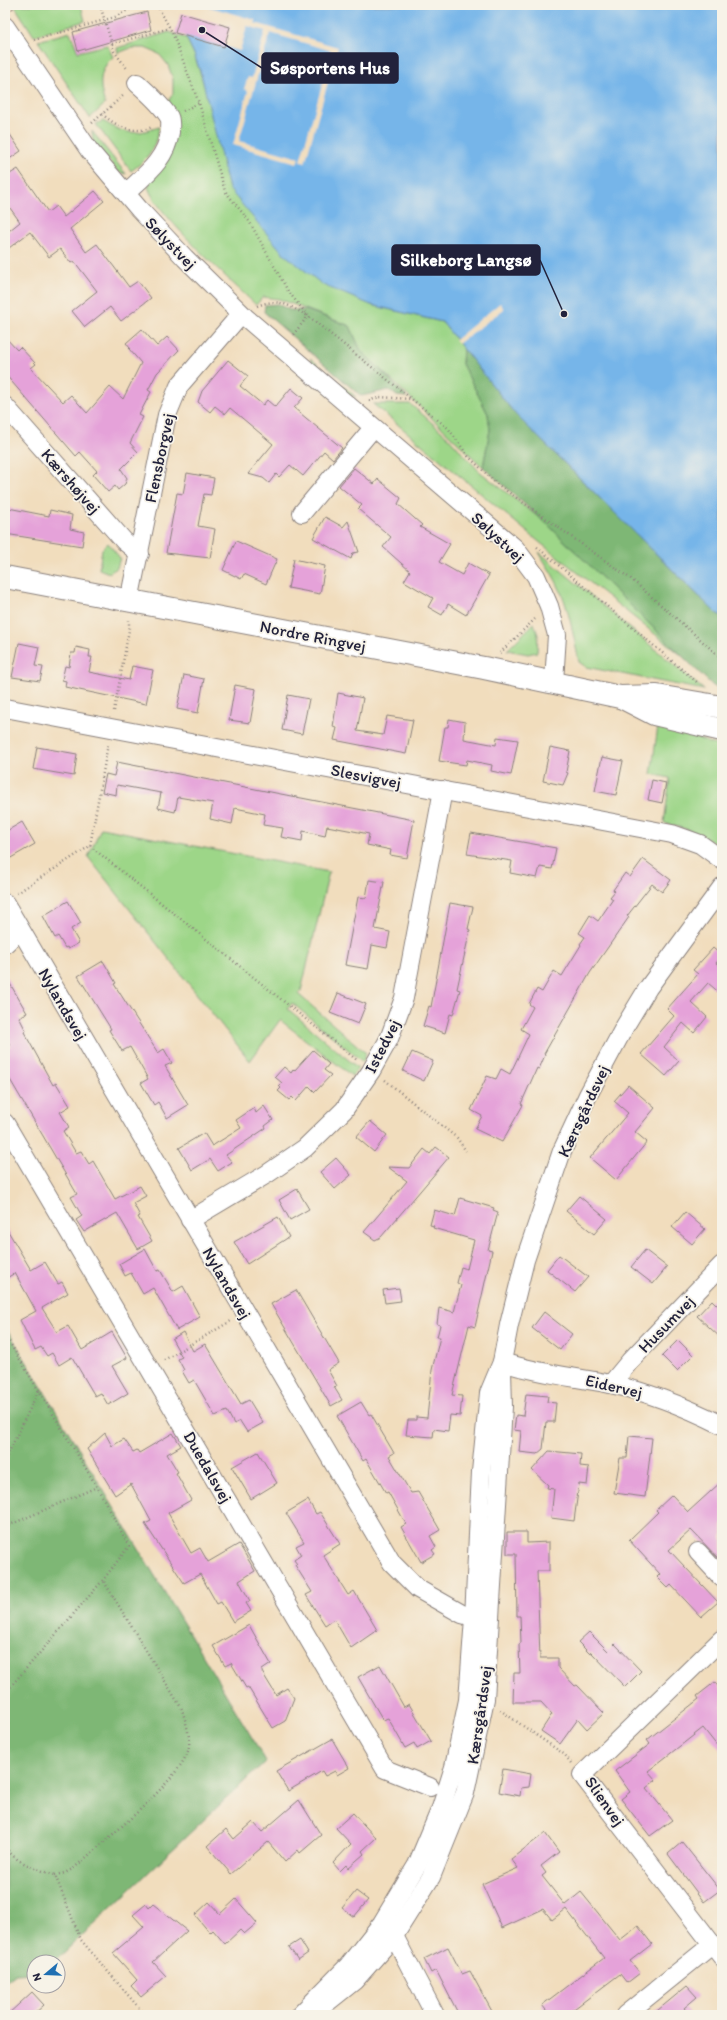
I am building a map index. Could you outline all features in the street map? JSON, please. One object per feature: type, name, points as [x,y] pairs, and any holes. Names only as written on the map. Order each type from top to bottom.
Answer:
[{"type":"main road","name":"Nordre Ringvej","points":[[5,578],[554,682],[620,697],[654,714],[722,730]]},
{"type":"main road","name":"Nordre Ringvej","points":[[620,697],[657,696],[719,711]]},
{"type":"main road","points":[[654,714],[709,716],[719,711]]},
{"type":"street","name":"Sølystvej","points":[[11,21],[89,150],[185,258],[241,314],[515,548],[536,576],[549,606],[557,635],[554,682]]},
{"type":"street","points":[[126,193],[157,164],[168,142],[170,127],[170,118],[137,83]]},
{"type":"street","name":"Flensborgvej","points":[[129,602],[140,554],[167,415],[180,386],[241,314]]},
{"type":"street","name":"Kærshøjvej","points":[[5,406],[124,541],[140,554]]},
{"type":"street","points":[[302,513],[373,428]]},
{"type":"street","name":"Slesvigvej","points":[[5,708],[672,834],[700,844],[722,860]]},
{"type":"street","name":"Istedvej","points":[[190,1220],[267,1174],[305,1148],[344,1110],[371,1071],[389,1039],[404,998],[443,790]]},
{"type":"street","name":"Kærsgårdsvej","points":[[311,2015],[354,1982],[388,1929],[431,1877],[465,1793],[476,1750],[484,1699],[482,1619],[482,1456],[489,1393],[502,1362],[521,1275],[541,1209],[562,1151],[588,1095],[625,1026],[648,988],[722,887]]},
{"type":"street","name":"Nylandsvej","points":[[8,900],[20,930],[392,1563],[418,1589],[447,1607],[482,1619]]},
{"type":"street","points":[[5,944],[20,930]]},
{"type":"street","name":"Duedalsvej","points":[[5,1123],[385,1769],[430,1787]]},
{"type":"street","name":"Husumvej","points":[[611,1384],[630,1361],[722,1265]]},
{"type":"street","name":"Eidervej","points":[[502,1362],[520,1367],[611,1384],[651,1395],[691,1409],[722,1425]]},
{"type":"street","points":[[698,1552],[722,1578]]},
{"type":"street","name":"Kærsgårdsvej","points":[[300,2015],[348,1966],[388,1929],[441,1808],[454,1767],[468,1700],[482,1619]]},
{"type":"street","name":"Slienvej","points":[[625,2015],[717,1950],[582,1775],[722,1639]]},
{"type":"street","points":[[388,1929],[435,2015]]},
{"type":"path","points":[[10,5],[11,21]]},
{"type":"path","points":[[86,118],[90,125],[137,83],[114,51],[100,5]]},
{"type":"path","points":[[34,40],[115,18],[137,5]]},
{"type":"path","points":[[157,5],[170,28],[199,103],[225,191],[249,220],[288,290],[308,316]]},
{"type":"path","points":[[112,44],[170,28]]},
{"type":"path","points":[[30,34],[38,47]]},
{"type":"path","points":[[261,312],[255,307],[269,301],[282,303],[308,316],[448,428],[468,456],[497,484],[631,579],[718,655],[722,656]]},
{"type":"path","points":[[290,338],[308,316]]},
{"type":"path","points":[[373,408],[367,402],[379,397],[412,399]]},
{"type":"path","points":[[532,542],[706,689],[719,711]]},
{"type":"path","points":[[484,668],[549,606]]},
{"type":"path","points":[[90,846],[371,1071],[387,1081],[457,1138],[466,1151]]},
{"type":"path","points":[[8,900],[62,863]]},
{"type":"path","points":[[150,1368],[245,1313]]},
{"type":"path","points":[[5,1335],[97,1487],[129,1546],[103,1580],[5,1693]]},
{"type":"path","points":[[5,1460],[39,1390]]},
{"type":"path","points":[[5,1527],[97,1487]]},
{"type":"path","points":[[5,1843],[5,1847],[19,1861],[55,1875],[65,1873],[74,1868],[146,1803],[182,1764],[189,1750],[188,1731],[182,1709],[103,1580]]},
{"type":"path","points":[[484,1699],[565,1755],[582,1775]]},
{"type":"path","points":[[55,1875],[81,1940],[145,2015]]},
{"type":"green space","points":[[14,5],[81,5],[85,21],[34,36]]},
{"type":"green space","points":[[70,32],[78,52],[107,45],[113,57],[108,62],[102,73],[101,85],[105,104],[90,118],[38,41]]},
{"type":"green space","points":[[169,32],[186,38],[194,54],[207,94],[229,189],[371,305],[442,322],[463,348],[462,364],[488,414],[490,430],[483,467],[361,351],[350,326],[279,299],[263,297],[256,305],[178,229],[153,197],[148,186],[154,175],[166,106],[173,93],[173,79],[168,65],[159,54],[145,48],[131,48],[118,53],[117,48]]},
{"type":"green space","points":[[103,121],[118,129],[130,132],[143,131],[159,127],[156,141],[150,153],[131,171],[96,124]]},
{"type":"green space","points":[[92,131],[126,174],[118,172],[93,141]]},
{"type":"green space","points":[[277,304],[290,310],[306,310],[350,326],[361,351],[407,397],[397,396],[389,390],[361,396],[264,312],[265,305]]},
{"type":"green space","points":[[463,348],[516,415],[716,613],[722,616],[722,688],[713,686],[547,524],[483,467],[490,430],[488,414],[462,364]]},
{"type":"green space","points":[[310,358],[356,397],[349,395],[329,382],[318,371]]},
{"type":"green space","points":[[373,404],[410,404],[449,438],[479,471],[547,524],[685,658],[538,541]]},
{"type":"green space","points":[[108,543],[120,558],[117,568],[109,573],[99,569],[102,549]]},
{"type":"green space","points":[[539,552],[704,690],[586,667],[579,662],[564,600],[556,581]]},
{"type":"green space","points":[[534,623],[538,635],[537,652],[528,654],[507,650]]},
{"type":"green space","points":[[658,726],[722,747],[722,847],[689,830],[664,823],[670,778],[651,774]]},
{"type":"green space","points":[[101,828],[329,872],[301,991],[298,994],[366,1053],[363,1062],[292,1003],[288,1009],[358,1068],[352,1076],[280,1020],[250,1061],[88,857]]},
{"type":"green space","points":[[5,1326],[266,1761],[62,1954],[26,1954],[26,1973],[16,1974],[5,1982]]},
{"type":"water","points":[[171,5],[722,5],[722,616],[716,613],[516,415],[442,322],[371,305],[323,285],[284,254],[229,189],[201,74],[194,54]]},
{"type":"pier","points":[[169,5],[203,5],[255,20],[255,23],[338,47],[305,163],[300,161],[332,51],[270,33],[239,141],[299,158],[297,163],[233,145],[248,91],[244,89],[248,77],[252,78],[265,31],[247,26],[240,51],[182,34]]},
{"type":"pier","points":[[500,303],[504,309],[458,344],[455,340]]},
{"type":"building","points":[[147,12],[151,30],[78,51],[73,32]]},
{"type":"building","points":[[181,13],[230,27],[224,47],[175,33]]},
{"type":"building","points":[[5,127],[21,151],[5,162]]},
{"type":"building","points":[[18,169],[48,212],[56,206],[64,217],[95,191],[104,201],[70,229],[86,252],[97,244],[129,287],[138,281],[151,298],[121,321],[110,307],[85,327],[72,311],[97,291],[74,261],[71,263],[60,249],[49,257],[30,232],[5,251],[5,234],[20,222],[5,201],[5,177]]},
{"type":"building","points":[[142,329],[157,346],[167,337],[179,350],[157,373],[148,390],[151,392],[139,415],[143,417],[130,443],[138,452],[121,469],[127,478],[125,484],[118,490],[115,486],[108,492],[93,475],[97,471],[80,452],[76,456],[5,374],[5,337],[17,350],[20,347],[36,364],[31,368],[63,402],[71,395],[87,413],[110,387],[123,399],[141,363],[126,343]]},
{"type":"building","points":[[228,360],[248,376],[240,386],[263,405],[267,400],[275,407],[291,388],[303,398],[294,408],[342,448],[333,459],[324,451],[303,476],[290,465],[279,477],[276,474],[269,483],[263,478],[248,474],[273,444],[230,408],[225,414],[215,406],[210,412],[198,402],[202,391]]},
{"type":"building","points":[[354,468],[374,484],[378,479],[401,498],[398,504],[422,525],[420,527],[450,544],[439,562],[462,575],[468,563],[489,575],[466,615],[448,604],[442,615],[428,607],[433,598],[404,581],[410,571],[383,547],[391,537],[358,509],[362,505],[339,486]]},
{"type":"building","points":[[187,473],[214,478],[211,495],[204,494],[198,526],[215,529],[210,558],[166,553],[177,493],[183,494]]},
{"type":"building","points":[[8,508],[49,516],[50,510],[72,515],[70,529],[84,532],[82,546],[5,534]]},
{"type":"building","points":[[325,517],[343,527],[348,521],[359,552],[353,553],[351,559],[313,538]]},
{"type":"building","points":[[236,541],[277,559],[266,584],[244,574],[241,579],[223,570]]},
{"type":"building","points":[[294,559],[325,566],[320,594],[288,588]]},
{"type":"building","points":[[19,643],[39,647],[35,666],[43,667],[40,681],[12,677]]},
{"type":"building","points":[[76,647],[90,650],[89,657],[92,657],[89,672],[129,680],[132,666],[153,670],[146,704],[65,687],[66,681],[62,680],[65,666],[69,667],[71,653],[75,653]]},
{"type":"building","points":[[184,675],[204,679],[198,713],[177,709]]},
{"type":"building","points":[[235,685],[256,689],[250,723],[229,720]]},
{"type":"building","points":[[338,693],[363,698],[357,731],[383,735],[387,716],[413,720],[406,754],[334,740],[337,728],[333,727]]},
{"type":"building","points":[[288,695],[309,699],[302,734],[282,730]]},
{"type":"building","points":[[449,719],[465,722],[464,739],[496,745],[497,737],[518,740],[511,775],[491,771],[492,765],[467,760],[466,765],[439,761],[445,727],[448,727]]},
{"type":"building","points":[[37,747],[77,754],[74,776],[33,769]]},
{"type":"building","points":[[550,747],[570,751],[566,772],[568,773],[563,785],[543,781]]},
{"type":"building","points":[[602,757],[623,761],[616,795],[595,791]]},
{"type":"building","points":[[117,762],[414,820],[407,858],[390,855],[391,850],[367,845],[369,834],[327,826],[325,836],[303,831],[302,841],[281,837],[283,828],[263,825],[265,814],[235,808],[232,824],[210,819],[213,803],[178,797],[175,812],[158,808],[161,793],[117,785],[116,795],[102,792],[106,774],[114,776]]},
{"type":"building","points":[[652,780],[666,783],[662,803],[648,800]]},
{"type":"building","points":[[22,822],[35,844],[9,859],[5,852],[5,832]]},
{"type":"building","points":[[471,833],[556,848],[552,869],[540,867],[537,878],[510,873],[512,861],[467,854]]},
{"type":"building","points":[[643,859],[671,880],[662,892],[652,884],[627,916],[629,917],[590,973],[544,1054],[545,1055],[539,1069],[537,1068],[521,1104],[523,1105],[502,1142],[475,1129],[482,1116],[471,1110],[487,1076],[496,1079],[501,1069],[510,1074],[529,1034],[521,1029],[533,1007],[529,1004],[537,989],[542,992],[554,971],[562,976],[585,937],[579,933],[590,915],[598,921],[613,899],[610,897],[615,891],[613,890],[625,873],[630,877]]},
{"type":"building","points":[[369,880],[384,882],[375,929],[390,932],[387,948],[372,945],[368,969],[345,965],[358,897],[366,898]]},
{"type":"building","points":[[68,901],[81,923],[71,929],[79,943],[68,949],[67,947],[65,948],[58,936],[55,938],[43,916]]},
{"type":"building","points":[[450,903],[473,907],[468,929],[470,930],[457,989],[460,990],[453,1015],[450,1014],[445,1033],[423,1026],[429,1006],[431,1007]]},
{"type":"building","points":[[713,948],[722,956],[716,963],[722,968],[722,995],[708,983],[691,1002],[707,1017],[694,1033],[683,1023],[664,1047],[679,1061],[666,1076],[641,1054],[674,1016],[667,1009],[698,974],[693,970]]},
{"type":"building","points":[[103,961],[116,983],[114,984],[158,1053],[164,1049],[172,1063],[165,1066],[188,1105],[167,1118],[158,1102],[154,1105],[141,1083],[148,1079],[130,1047],[122,1051],[109,1030],[111,1029],[78,976]]},
{"type":"building","points":[[5,975],[27,1013],[19,1017],[26,1031],[24,1032],[53,1085],[56,1083],[70,1106],[60,1112],[69,1127],[63,1131],[76,1153],[81,1151],[89,1164],[93,1161],[115,1199],[140,1186],[146,1196],[133,1203],[140,1216],[138,1217],[152,1241],[138,1249],[117,1213],[84,1232],[76,1220],[82,1216],[71,1197],[77,1194],[5,1071],[5,1049],[10,1046],[5,1037]]},
{"type":"building","points":[[338,993],[366,1004],[358,1024],[330,1013]]},
{"type":"building","points":[[313,1050],[329,1064],[324,1070],[331,1075],[315,1092],[309,1086],[296,1101],[292,1097],[289,1100],[278,1091],[281,1088],[279,1086],[282,1083],[275,1077],[284,1067],[291,1073],[293,1070],[294,1071]]},
{"type":"building","points":[[412,1052],[433,1061],[424,1081],[403,1071]]},
{"type":"building","points":[[628,1085],[655,1108],[635,1132],[647,1142],[616,1180],[590,1158],[628,1113],[614,1101]]},
{"type":"building","points":[[264,1106],[273,1120],[265,1126],[266,1128],[226,1155],[232,1162],[218,1171],[210,1159],[192,1170],[179,1148],[204,1133],[212,1146],[241,1128],[236,1120],[254,1108],[256,1113]]},
{"type":"building","points":[[370,1121],[387,1135],[374,1152],[356,1137]]},
{"type":"building","points":[[436,1147],[449,1157],[381,1237],[375,1240],[364,1232],[407,1181],[388,1167],[409,1168],[424,1149],[430,1154]]},
{"type":"building","points":[[336,1158],[351,1175],[335,1189],[320,1172]]},
{"type":"building","points":[[297,1189],[309,1209],[290,1220],[279,1200]]},
{"type":"building","points":[[579,1196],[607,1219],[594,1234],[566,1211]]},
{"type":"building","points":[[460,1198],[494,1208],[493,1210],[498,1212],[488,1250],[492,1251],[475,1327],[469,1325],[452,1395],[462,1396],[460,1416],[450,1415],[448,1431],[434,1429],[433,1437],[406,1435],[408,1420],[416,1420],[416,1417],[427,1418],[432,1370],[440,1337],[437,1337],[440,1325],[437,1324],[439,1308],[454,1312],[461,1285],[457,1283],[461,1267],[467,1269],[474,1240],[433,1228],[434,1226],[430,1225],[434,1210],[455,1216]]},
{"type":"building","points":[[685,1212],[705,1229],[692,1244],[672,1227]]},
{"type":"building","points":[[278,1217],[289,1237],[247,1264],[234,1242]]},
{"type":"building","points":[[5,1226],[31,1270],[45,1262],[58,1284],[62,1282],[68,1293],[42,1308],[57,1332],[68,1326],[82,1350],[112,1332],[127,1358],[112,1366],[128,1393],[108,1405],[101,1393],[95,1396],[72,1357],[59,1365],[52,1353],[47,1356],[41,1347],[35,1350],[20,1320],[36,1311],[15,1273],[5,1279]]},
{"type":"building","points":[[145,1249],[157,1271],[160,1270],[173,1292],[183,1286],[200,1317],[177,1330],[153,1288],[143,1294],[131,1273],[125,1276],[119,1264]]},
{"type":"building","points":[[645,1250],[667,1267],[653,1284],[631,1267]]},
{"type":"building","points":[[559,1255],[588,1277],[575,1292],[547,1270]]},
{"type":"building","points":[[399,1288],[401,1301],[385,1303],[383,1290]]},
{"type":"building","points":[[296,1290],[339,1363],[328,1370],[337,1386],[334,1387],[342,1400],[331,1406],[271,1304]]},
{"type":"building","points":[[712,1300],[722,1310],[722,1339],[697,1316]]},
{"type":"building","points":[[544,1312],[572,1334],[560,1350],[532,1328]]},
{"type":"building","points":[[183,1332],[193,1351],[205,1344],[241,1404],[249,1400],[263,1423],[247,1432],[240,1421],[234,1424],[227,1411],[215,1416],[194,1380],[189,1383],[182,1371],[184,1370],[178,1359],[182,1357],[172,1339]]},
{"type":"building","points":[[678,1340],[693,1355],[677,1371],[662,1356]]},
{"type":"building","points":[[526,1394],[548,1396],[547,1402],[556,1403],[554,1422],[546,1422],[543,1449],[537,1454],[519,1452],[521,1431],[514,1430],[516,1415],[523,1416]]},
{"type":"building","points":[[361,1402],[369,1415],[371,1414],[394,1453],[389,1456],[411,1493],[418,1492],[440,1530],[430,1536],[436,1547],[432,1550],[435,1554],[421,1562],[401,1527],[406,1524],[388,1492],[386,1493],[366,1459],[363,1461],[337,1416]]},
{"type":"building","points":[[105,1433],[112,1446],[124,1439],[133,1452],[137,1450],[139,1453],[173,1433],[181,1446],[167,1454],[178,1472],[176,1473],[191,1500],[168,1513],[191,1553],[200,1548],[208,1562],[239,1544],[255,1571],[239,1581],[250,1601],[246,1603],[251,1611],[233,1622],[221,1602],[217,1604],[200,1574],[184,1583],[145,1524],[151,1521],[131,1484],[115,1495],[87,1449]]},
{"type":"building","points":[[629,1436],[652,1438],[645,1497],[614,1493],[620,1458],[627,1458]]},
{"type":"building","points":[[549,1451],[581,1454],[580,1466],[589,1467],[587,1485],[579,1484],[574,1521],[551,1518],[554,1489],[547,1488],[548,1485],[532,1470]]},
{"type":"building","points":[[258,1452],[277,1483],[251,1499],[232,1467]]},
{"type":"building","points":[[722,1481],[722,1562],[691,1530],[669,1550],[718,1602],[701,1617],[671,1585],[668,1588],[657,1577],[660,1574],[629,1540],[658,1512],[656,1510],[672,1495],[688,1512]]},
{"type":"building","points":[[308,1500],[316,1514],[320,1512],[340,1544],[323,1555],[348,1595],[354,1591],[377,1630],[351,1648],[334,1619],[325,1625],[306,1595],[312,1592],[295,1565],[297,1564],[294,1560],[301,1555],[296,1546],[304,1542],[286,1513]]},
{"type":"building","points":[[507,1532],[527,1532],[527,1543],[549,1542],[549,1571],[537,1571],[540,1658],[558,1658],[558,1668],[604,1713],[587,1729],[578,1719],[560,1744],[541,1731],[552,1714],[541,1702],[513,1702],[514,1673],[520,1673],[519,1644],[521,1643],[520,1616],[517,1616],[516,1554],[507,1554]]},
{"type":"building","points":[[249,1625],[271,1664],[262,1670],[262,1672],[276,1695],[287,1688],[294,1698],[285,1721],[273,1728],[248,1687],[246,1688],[231,1663],[225,1666],[213,1646]]},
{"type":"building","points":[[589,1632],[608,1651],[615,1644],[641,1671],[625,1687],[591,1652],[590,1654],[578,1642]]},
{"type":"building","points":[[380,1665],[404,1707],[409,1704],[431,1741],[417,1749],[414,1743],[405,1748],[388,1718],[383,1720],[358,1677]]},
{"type":"building","points":[[715,1682],[722,1692],[722,1752],[703,1728],[648,1771],[656,1780],[646,1788],[672,1820],[650,1836],[621,1799],[630,1792],[615,1771],[650,1744],[647,1740],[699,1699],[697,1696]]},
{"type":"building","points":[[332,1739],[349,1768],[337,1775],[335,1771],[325,1776],[322,1771],[288,1791],[276,1771]]},
{"type":"building","points":[[503,1769],[531,1774],[529,1787],[521,1788],[520,1796],[499,1792]]},
{"type":"building","points":[[299,1800],[321,1835],[300,1853],[298,1850],[285,1862],[268,1842],[231,1874],[207,1846],[226,1829],[234,1839],[253,1822],[262,1832]]},
{"type":"building","points":[[353,1813],[376,1838],[362,1851],[364,1854],[348,1868],[346,1865],[340,1871],[333,1863],[351,1844],[336,1828]]},
{"type":"building","points":[[545,1833],[559,1852],[541,1866],[546,1873],[542,1876],[565,1905],[581,1892],[620,1940],[638,1926],[652,1944],[630,1961],[640,1973],[627,1983],[620,1974],[566,2015],[550,2015],[542,2005],[604,1958],[566,1909],[552,1920],[543,1909],[502,1928],[482,1884],[518,1868],[511,1859]]},
{"type":"building","points":[[682,1842],[720,1890],[704,1902],[668,1854]]},
{"type":"building","points":[[356,1891],[368,1900],[354,1917],[342,1908]]},
{"type":"building","points":[[236,1899],[257,1923],[244,1934],[240,1930],[225,1944],[213,1930],[210,1933],[195,1915],[209,1902],[220,1914]]},
{"type":"building","points":[[146,1904],[149,1908],[153,1904],[187,1931],[153,1962],[166,1976],[141,1997],[131,1986],[137,1980],[113,1953],[144,1927],[133,1915]]},
{"type":"building","points":[[300,1940],[308,1953],[298,1960],[289,1947]]},
{"type":"building","points":[[448,1947],[462,1974],[470,1971],[494,2015],[459,2015],[436,1970],[431,1973],[424,1959]]},
{"type":"building","points":[[687,1986],[697,1997],[684,2008],[690,2015],[652,2015]]},
{"type":"building","points":[[30,1994],[34,1994],[44,2005],[33,2015],[7,2015]]},
{"type":"place","name":"Søsportens Hus","points":[[202,30]]},
{"type":"place","name":"Silkeborg Langsø","points":[[564,314]]}]
